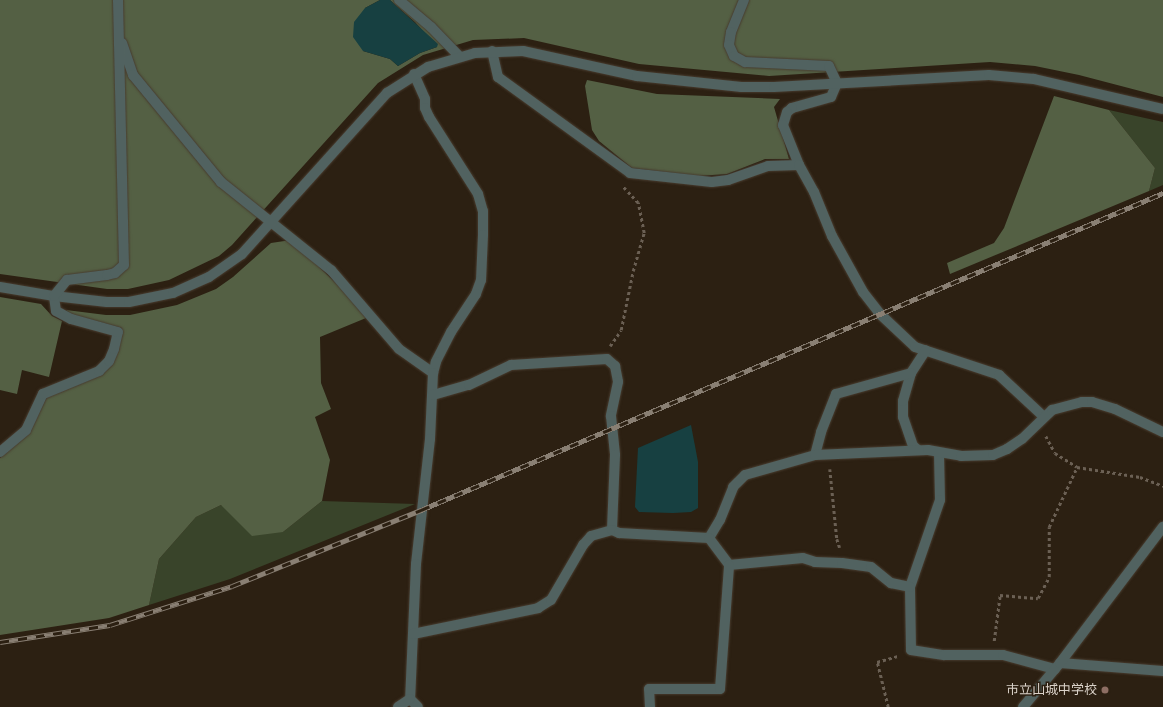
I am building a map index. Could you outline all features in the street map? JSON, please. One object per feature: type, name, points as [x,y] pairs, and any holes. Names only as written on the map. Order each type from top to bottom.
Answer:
[{"type":"street","points":[[0,452],[26,430],[43,394],[100,371],[110,361],[114,349],[118,332],[71,319],[56,311],[54,296],[67,280],[115,273],[124,265],[118,0]]},
{"type":"street","points":[[399,0],[431,26],[459,56]]},
{"type":"street","points":[[744,0],[730,32],[729,45],[734,56],[745,62],[829,66],[837,83],[831,97],[792,108],[787,112],[784,125],[799,164],[814,192],[832,236],[862,292],[880,314],[915,347],[999,375],[1043,416]]},
{"type":"street","points":[[118,33],[133,75],[199,158],[221,182],[271,220],[331,270],[399,349],[433,373]]},
{"type":"street","points":[[492,51],[498,77],[518,94],[551,114],[583,141],[614,160],[630,173],[712,182],[728,180],[768,166],[799,164]]},
{"type":"street","points":[[0,287],[54,296],[107,302],[129,302],[173,293],[210,277],[226,267],[242,254],[374,104],[414,74],[459,56],[492,51],[538,54],[637,76],[672,82],[774,87],[989,75],[1048,82],[1163,108]]},
{"type":"street","points":[[414,74],[426,98],[425,108],[478,194],[483,211],[479,287],[448,338],[436,362],[433,373],[433,395],[416,564],[410,699],[418,707]]},
{"type":"street","points":[[918,450],[913,446],[903,417],[903,401],[911,373],[926,350]]},
{"type":"street","points":[[433,395],[469,385],[511,365],[607,359],[615,366],[618,382],[611,416],[615,455],[612,530]]},
{"type":"street","points":[[815,455],[821,432],[836,394],[911,373]]},
{"type":"street","points":[[709,538],[720,520],[733,487],[746,475],[815,455],[918,450],[972,457],[993,455],[1007,449],[1035,425],[1043,416],[1062,406],[1092,402],[1163,432]]},
{"type":"street","points":[[939,453],[940,500],[910,586],[911,650],[944,655],[994,653],[1057,666],[1163,671]]},
{"type":"street","points":[[1023,707],[1057,666],[1163,527]]},
{"type":"street","points":[[413,634],[538,608],[551,600],[583,545],[591,536],[612,530],[619,533],[709,538]]},
{"type":"street","points":[[650,707],[649,689],[720,689],[729,565],[709,538]]},
{"type":"street","points":[[729,565],[803,558],[815,562],[842,562],[871,567],[891,583],[910,586]]},
{"type":"street","points":[[398,707],[410,699]]},
{"type":"path","points":[[601,360],[621,330],[633,271],[644,233],[638,203],[612,176],[614,160]]},
{"type":"path","points":[[1035,425],[1047,437],[1055,453],[1077,468],[1140,477],[1163,486]]},
{"type":"path","points":[[829,455],[837,539],[840,543],[842,562]]},
{"type":"path","points":[[994,653],[1000,595],[1038,598],[1049,577],[1049,527],[1077,468]]},
{"type":"path","points":[[888,707],[877,662],[911,650]]},
{"type":"green space","points":[[0,0],[380,0],[365,8],[363,51],[390,59],[398,66],[420,53],[437,47],[415,22],[390,0],[1163,0],[1163,97],[1079,75],[1035,66],[990,62],[769,76],[639,64],[524,38],[473,40],[423,55],[378,83],[232,245],[219,256],[169,280],[128,289],[107,289],[0,274]]},
{"type":"green space","points":[[587,80],[657,94],[780,99],[774,107],[789,159],[765,159],[727,174],[698,176],[632,168],[599,141],[592,130],[585,86]]},
{"type":"green space","points":[[1054,96],[1109,110],[1155,168],[1149,191],[950,274],[947,263],[994,243],[1004,228]]},
{"type":"green space","points":[[1109,110],[1163,122],[1163,185],[1149,191],[1155,168]]},
{"type":"green space","points":[[291,240],[348,295],[366,318],[320,337],[321,383],[331,409],[315,417],[330,460],[322,501],[283,532],[252,536],[221,505],[196,517],[159,559],[149,605],[109,618],[0,635],[0,458],[29,433],[47,397],[102,375],[113,363],[118,351],[122,328],[73,315],[66,310],[106,315],[130,315],[177,305],[216,289],[233,277],[271,243]]},
{"type":"green space","points":[[0,297],[41,304],[52,316],[62,321],[49,377],[22,370],[17,394],[0,390]]},
{"type":"green space","points":[[322,501],[415,504],[230,579],[149,605],[159,559],[196,517],[221,505],[283,532]]},
{"type":"water","points":[[380,0],[390,0],[438,44],[437,47],[420,53],[398,66],[390,59],[363,51],[353,37],[354,22],[365,8]]},
{"type":"water","points":[[691,425],[698,462],[698,508],[691,512],[639,512],[635,507],[638,448]]},
{"type":"railway","points":[[0,642],[110,625],[232,586],[421,510],[1163,193]]},
{"type":"place","name":"市立山城中学校","points":[[1105,690]]}]
